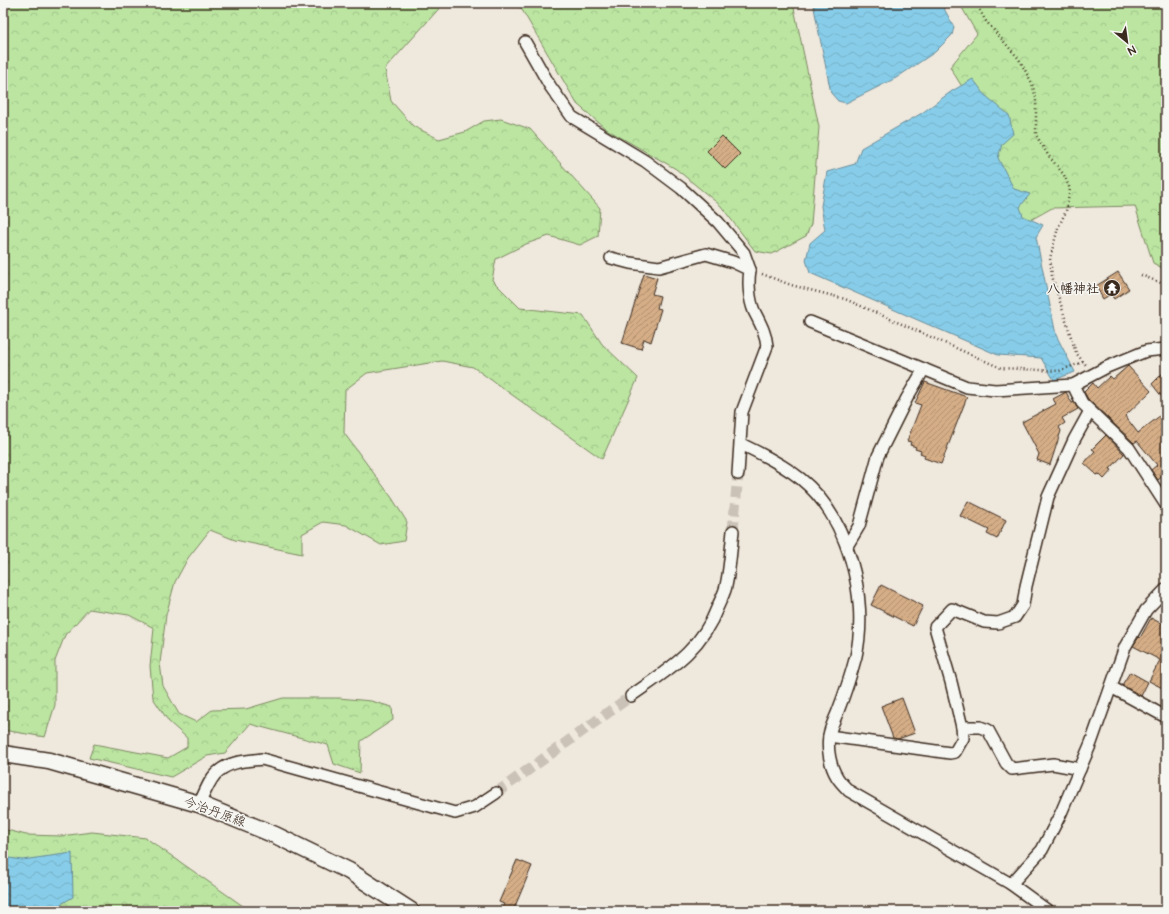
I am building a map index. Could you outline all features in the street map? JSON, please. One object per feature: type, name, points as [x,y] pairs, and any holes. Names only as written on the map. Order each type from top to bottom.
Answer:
[{"type":"main road","name":"今治丹原線","points":[[3,754],[49,761],[199,804],[275,835],[349,871],[411,911]]},
{"type":"street","points":[[525,42],[550,86],[572,117],[645,161],[681,188],[718,222],[744,253],[750,270],[749,280],[754,309],[766,335],[767,346],[742,412],[738,474]]},
{"type":"street","points":[[611,258],[630,263],[659,267],[706,254],[733,262],[750,270]]},
{"type":"street","points":[[810,322],[967,387],[995,390],[1073,385],[1146,351],[1166,349]]},
{"type":"street","points":[[847,546],[859,526],[878,456],[907,398],[924,369]]},
{"type":"street","points":[[1073,385],[1082,403],[1129,448],[1166,505]]},
{"type":"street","points":[[829,736],[950,753],[955,752],[963,738],[962,727],[951,682],[934,627],[952,609],[984,622],[998,623],[1015,617],[1024,605],[1026,586],[1048,497],[1074,440],[1090,411]]},
{"type":"street","points":[[741,444],[780,464],[802,480],[820,499],[835,522],[847,546],[855,574],[860,602],[860,630],[856,655],[848,683],[829,736],[829,756],[836,777],[849,791],[1011,884],[1048,911]]},
{"type":"street","points":[[631,696],[691,651],[706,632],[726,587],[730,563],[732,531]]},
{"type":"street","points":[[1011,884],[1042,850],[1061,813],[1091,743],[1125,647],[1146,610],[1166,589]]},
{"type":"street","points":[[1111,687],[1166,717]]},
{"type":"street","points":[[962,727],[980,727],[988,730],[1006,763],[1012,769],[1053,764],[1080,768]]},
{"type":"street","points":[[199,804],[212,779],[218,771],[237,762],[262,759],[455,812],[475,807],[496,793]]},
{"type":"path","points":[[976,3],[985,20],[1019,59],[1032,82],[1036,98],[1036,135],[1048,155],[1064,175],[1070,189],[1066,211],[1058,228],[1050,258],[1051,270],[1076,353],[1094,374]]},
{"type":"path","points":[[750,270],[791,285],[845,299],[1001,368],[1059,371],[1083,362]]},
{"type":"path","points":[[1141,275],[1166,285]]},
{"type":"green space","points":[[3,3],[444,3],[385,69],[391,101],[413,126],[439,139],[465,132],[484,121],[501,119],[530,129],[600,208],[598,236],[580,245],[549,236],[526,244],[496,259],[492,280],[520,308],[583,315],[602,344],[638,378],[602,459],[473,367],[442,361],[367,373],[345,390],[344,433],[392,498],[407,522],[404,541],[381,545],[346,525],[323,522],[302,534],[302,554],[235,540],[210,530],[188,558],[175,582],[166,615],[160,663],[163,686],[179,714],[196,722],[212,710],[246,709],[283,698],[339,698],[371,701],[392,707],[393,720],[361,741],[360,773],[334,764],[328,745],[250,724],[225,753],[207,756],[171,777],[89,758],[94,744],[168,758],[187,747],[187,738],[169,722],[153,698],[150,666],[154,628],[129,615],[89,609],[65,635],[55,661],[55,705],[45,737],[3,730]]},
{"type":"green space","points":[[518,3],[793,3],[819,127],[811,224],[806,236],[772,254],[755,251],[721,206],[676,169],[606,129],[577,104]]},
{"type":"green space","points":[[961,3],[1166,3],[1166,270],[1153,263],[1135,206],[1052,208],[1018,227],[967,95],[950,67],[977,34],[961,6]]},
{"type":"green space","points":[[3,829],[26,835],[61,836],[92,832],[146,838],[243,906],[255,911],[20,911],[3,876]]},
{"type":"water","points":[[813,3],[941,3],[954,27],[952,35],[935,52],[896,78],[846,103],[838,101],[831,93]]},
{"type":"water","points":[[973,79],[986,96],[1009,115],[1013,134],[1002,144],[998,158],[1014,189],[1030,194],[1020,207],[1023,216],[1043,225],[1036,237],[1056,335],[1075,372],[1054,380],[1041,358],[998,355],[810,273],[806,260],[810,243],[825,230],[821,206],[827,172],[855,164],[861,148],[922,113],[952,91]]},
{"type":"water","points":[[72,853],[73,897],[49,911],[3,911],[3,857],[22,860]]},
{"type":"building","points":[[722,136],[740,154],[725,169],[707,151]]},
{"type":"building","name":"八幡神社","points":[[1118,272],[1129,289],[1114,299],[1111,294],[1103,299],[1096,286]]},
{"type":"building","points":[[644,274],[657,278],[652,294],[660,296],[657,308],[661,309],[651,342],[644,339],[641,349],[622,343]]},
{"type":"building","points":[[1128,366],[1151,391],[1125,416],[1138,433],[1166,411],[1166,476],[1165,474],[1158,480],[1151,470],[1157,465],[1137,441],[1134,443],[1088,399],[1084,392],[1093,383],[1097,388],[1110,376],[1113,379]]},
{"type":"building","points":[[1166,370],[1166,402],[1152,384]]},
{"type":"building","points":[[925,382],[967,397],[941,464],[924,458],[925,455],[920,453],[921,451],[915,449],[916,447],[910,445],[911,442],[907,441],[921,405],[915,403]]},
{"type":"building","points":[[1066,392],[1072,403],[1074,402],[1078,409],[1062,418],[1065,423],[1059,427],[1061,431],[1050,465],[1037,460],[1039,454],[1022,422],[1056,404],[1053,399]]},
{"type":"building","points":[[1106,435],[1124,454],[1110,469],[1112,470],[1104,479],[1099,474],[1097,475],[1084,463],[1095,451],[1092,449]]},
{"type":"building","points":[[968,501],[1006,520],[997,539],[987,534],[989,530],[960,516]]},
{"type":"building","points":[[881,585],[923,606],[913,626],[871,605]]},
{"type":"building","points":[[1151,618],[1166,626],[1166,690],[1149,681],[1160,660],[1133,646],[1139,637],[1140,638]]},
{"type":"building","points":[[1130,672],[1148,682],[1141,696],[1122,685]]},
{"type":"building","points":[[902,698],[915,733],[898,739],[893,738],[881,706]]},
{"type":"building","points":[[517,860],[532,866],[513,911],[501,911],[504,904],[499,902]]},
{"type":"tunnel","points":[[733,531],[738,474]]},
{"type":"tunnel","points":[[496,793],[631,696]]},
{"type":"place","name":"八幡神社","points":[[1112,288]]}]
